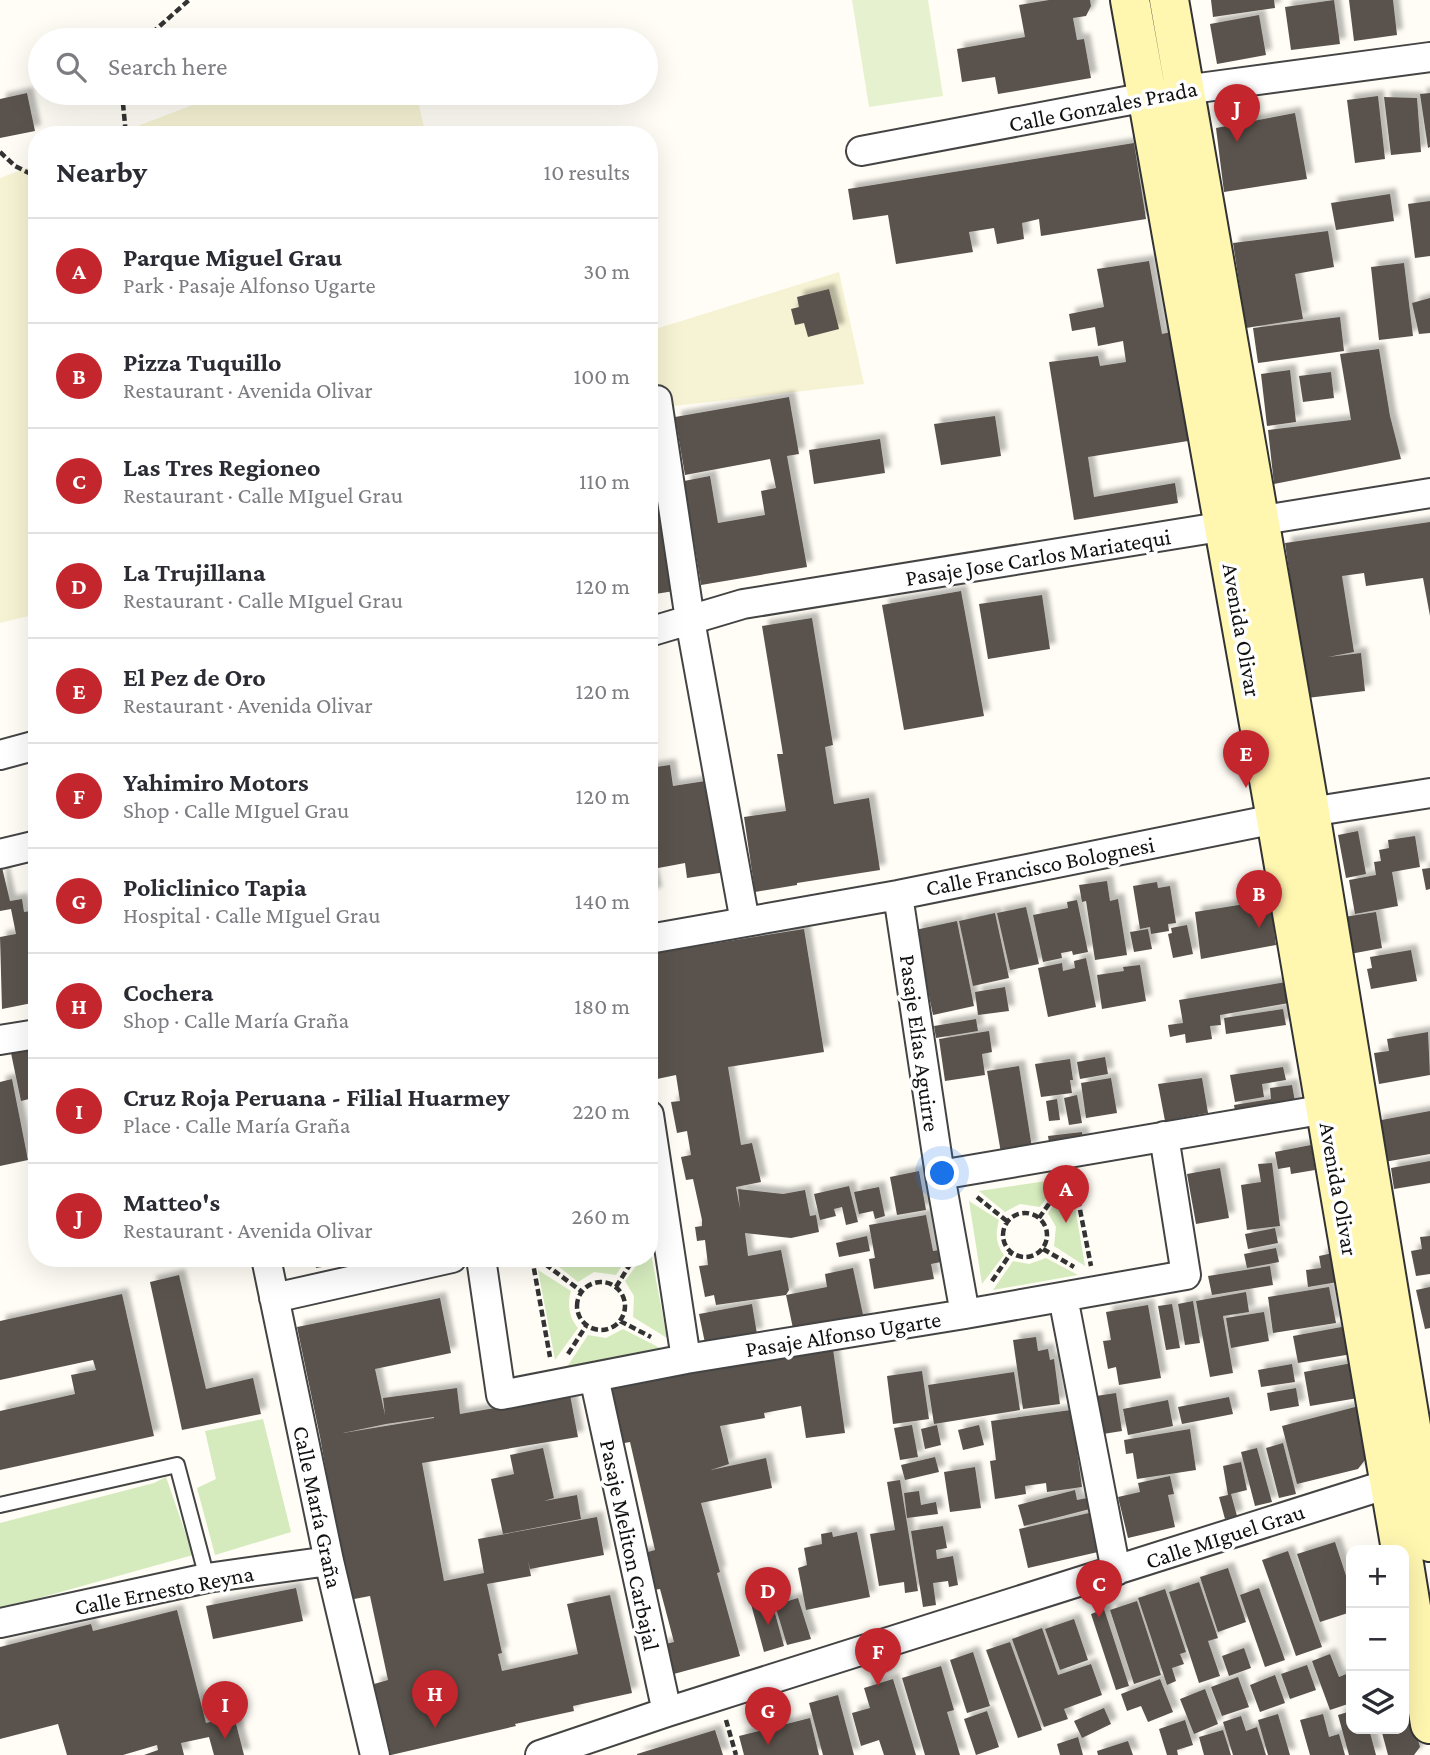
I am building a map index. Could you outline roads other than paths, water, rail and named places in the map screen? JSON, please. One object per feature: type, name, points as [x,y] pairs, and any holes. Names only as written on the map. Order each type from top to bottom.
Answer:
[{"type":"street","name":"Avenida Olivar","points":[[1130,0],[1146,98],[1241,525],[1342,1106],[1413,1476],[1430,1542]]},
{"type":"street","name":"Avenida Olivar","points":[[1169,0],[1184,90],[1241,525]]},
{"type":"street","name":"Calle Gonzales Prada","points":[[861,151],[1184,90],[1430,57]]},
{"type":"street","points":[[658,407],[690,620],[745,922]]},
{"type":"street","name":"Pasaje Jose Carlos Mariatequi","points":[[658,629],[743,604],[1430,494]]},
{"type":"street","points":[[0,754],[28,747]]},
{"type":"street","name":"Calle Francisco Bolognesi","points":[[658,937],[898,895],[1293,815],[1430,793]]},
{"type":"street","points":[[0,854],[28,847]]},
{"type":"street","name":"Pasaje Elías Aguirre","points":[[898,895],[940,1175],[965,1314]]},
{"type":"street","points":[[0,1040],[28,1035]]},
{"type":"street","points":[[940,1175],[1342,1106]]},
{"type":"street","name":"Pasaje Alfonso Ugarte","points":[[482,1267],[501,1395],[686,1359],[1186,1275],[1164,1136]]},
{"type":"street","points":[[658,1226],[686,1359]]},
{"type":"street","name":"Calle María Graña","points":[[267,1267],[328,1561],[375,1755]]},
{"type":"street","points":[[274,1298],[412,1267]]},
{"type":"street","points":[[1063,1297],[1116,1571]]},
{"type":"street","name":"Pasaje Meliton Carbajal","points":[[594,1377],[667,1712]]},
{"type":"street","name":"Avenida Olivar","points":[[1402,1545],[1413,1476]]},
{"type":"street","name":"Calle MIguel Grau","points":[[540,1755],[667,1712],[1413,1476]]},
{"type":"street","name":"Calle Ernesto Reyna","points":[[0,1623],[207,1578],[328,1561]]},
{"type":"street","points":[[1409,1595],[1430,1724]]},
{"type":"lane","points":[[0,1505],[177,1465],[207,1578]]},
{"type":"place","name":"Matteo's","points":[[1237,142]]},
{"type":"place","name":"El Pez de Oro","points":[[1246,788]]},
{"type":"place","name":"Pizza Tuquillo","points":[[1259,928]]},
{"type":"place","name":"Parque Miguel Grau","points":[[1066,1223]]},
{"type":"place","name":"Las Tres Regioneo","points":[[1099,1618]]},
{"type":"place","name":"La Trujillana","points":[[768,1625]]},
{"type":"place","name":"Yahimiro Motors","points":[[878,1686]]},
{"type":"place","name":"Cochera","points":[[435,1728]]},
{"type":"place","name":"Cruz Roja Peruana - Filial Huarmey","points":[[225,1739]]},
{"type":"place","name":"Policlinico Tapia","points":[[768,1745]]}]
